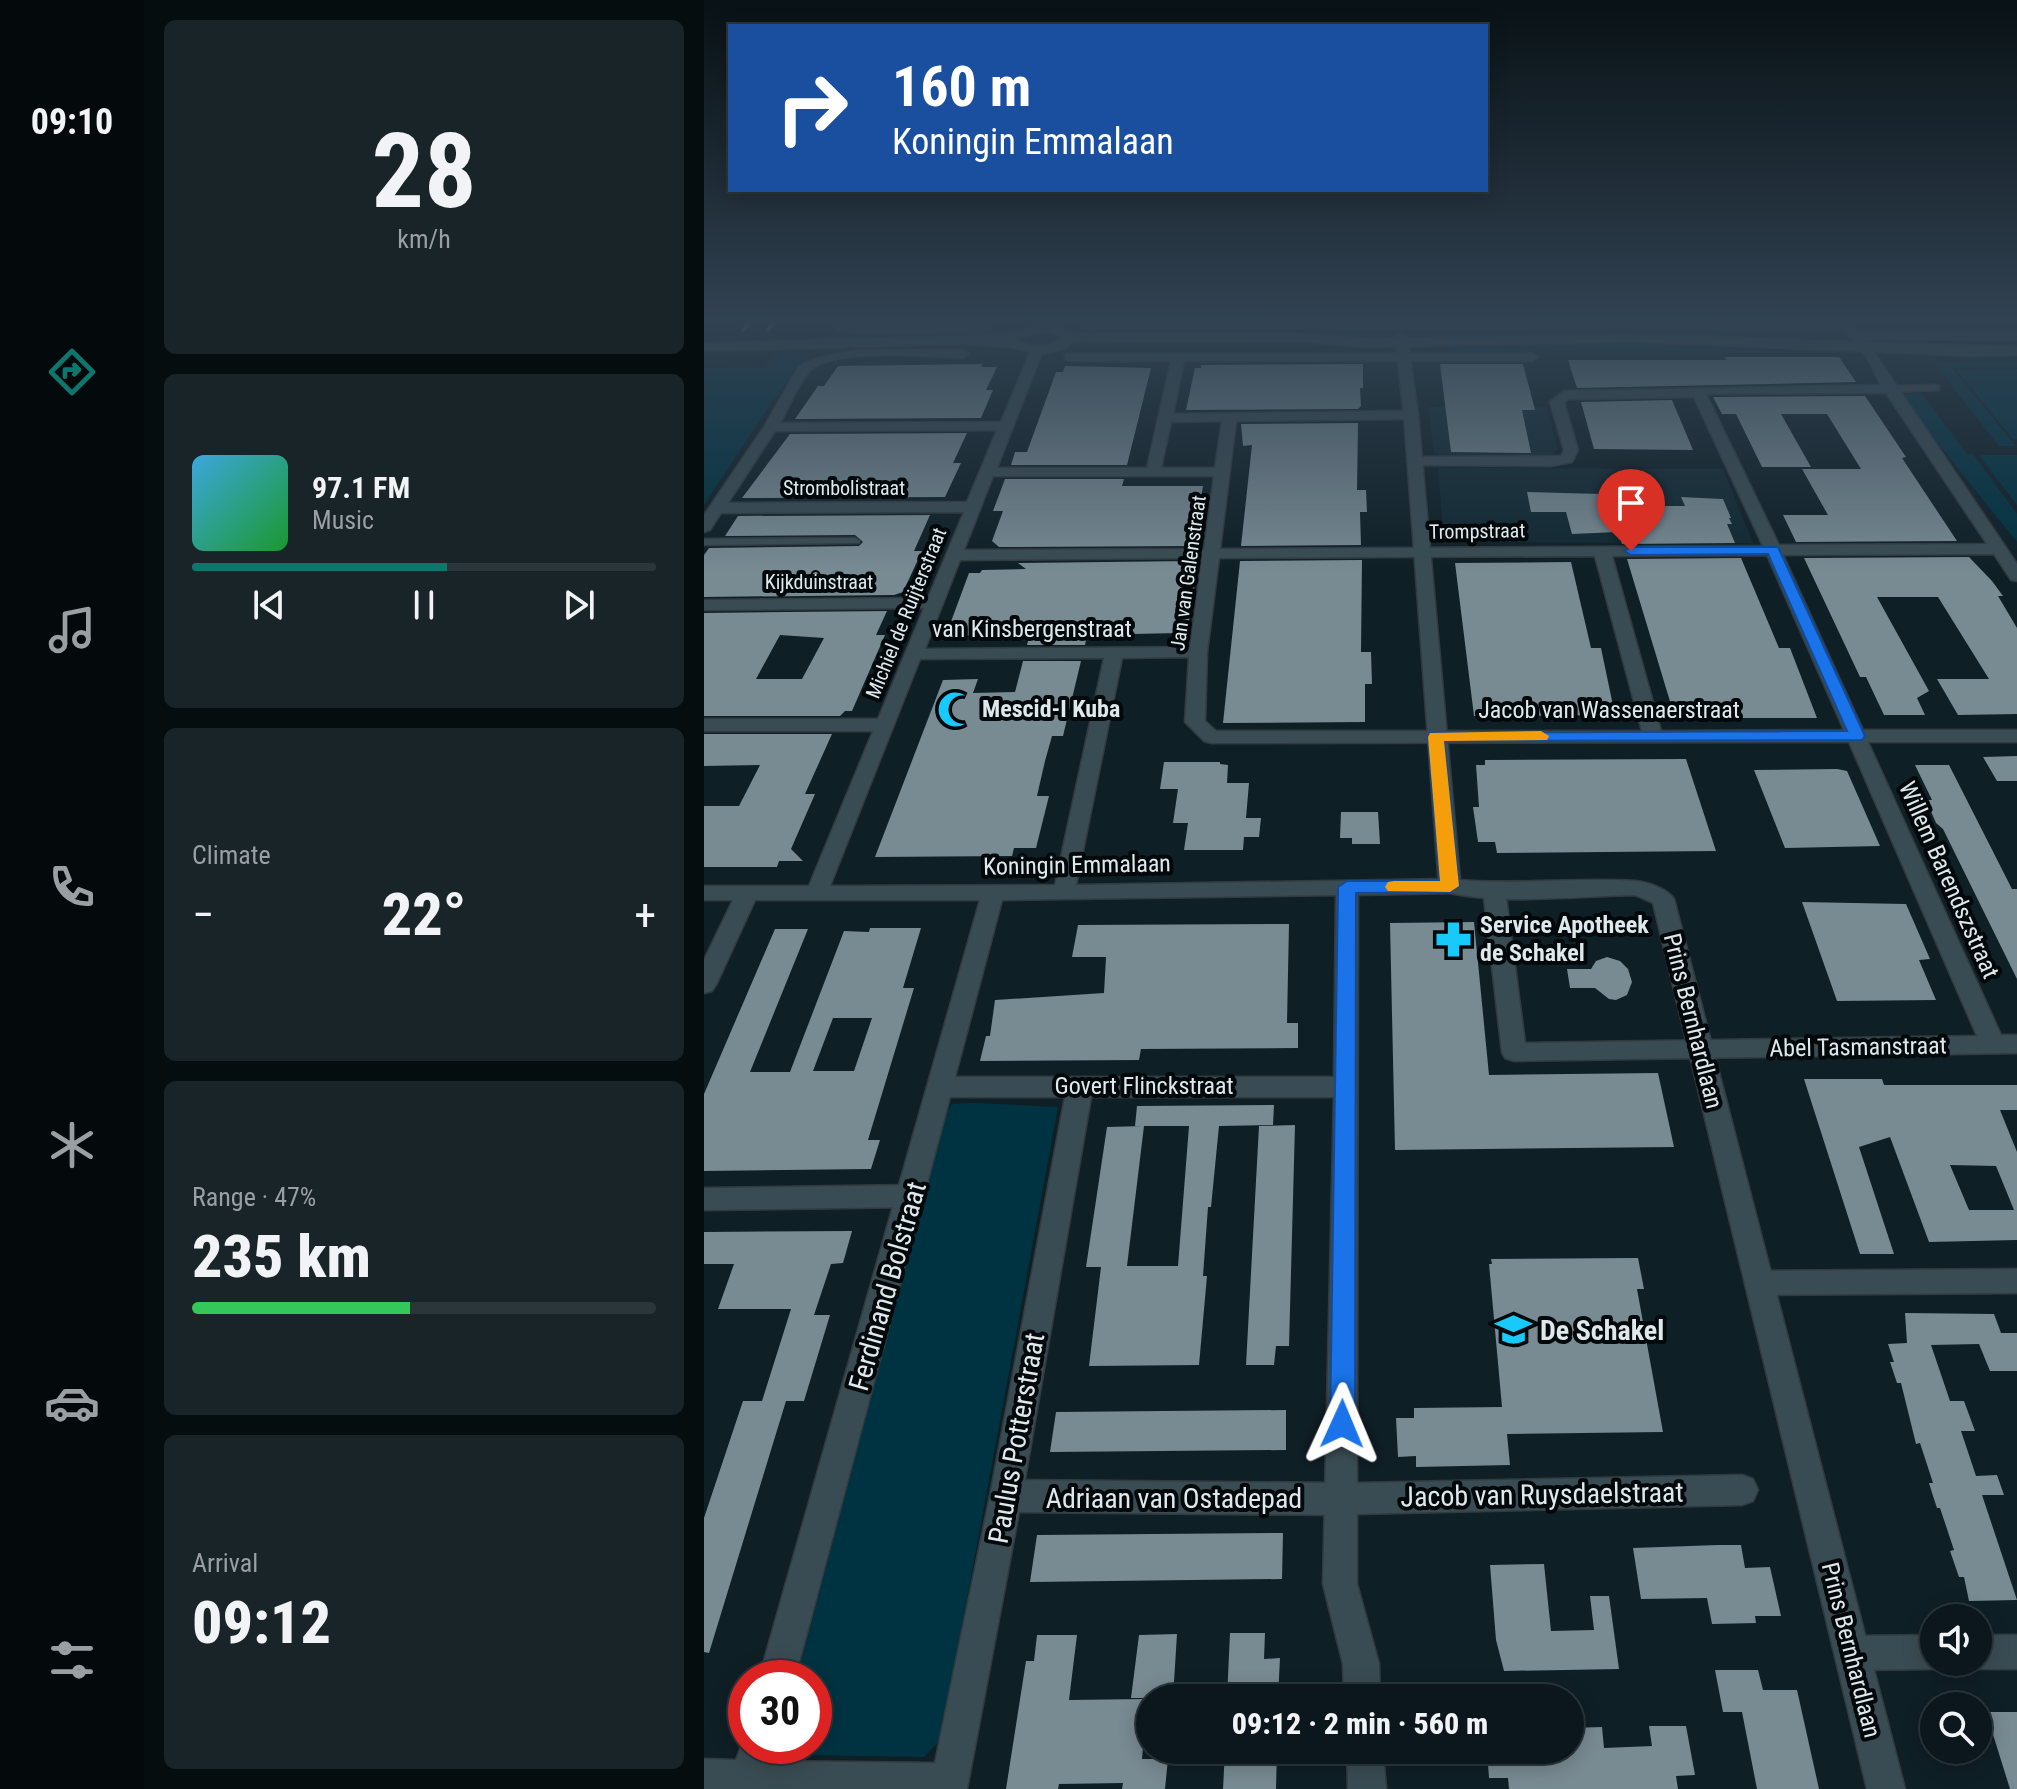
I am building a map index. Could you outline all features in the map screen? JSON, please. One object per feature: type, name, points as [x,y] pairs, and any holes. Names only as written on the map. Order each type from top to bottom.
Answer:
[{"type":"street","points":[[704,527],[783,405]]},
{"type":"street","name":"Michiel de Ruijterstraat","points":[[817,892],[955,555],[971,507],[990,472],[1014,405]]},
{"type":"street","points":[[1153,472],[1168,405]]},
{"type":"street","points":[[1410,405],[1450,886]]},
{"type":"street","points":[[1414,461],[1551,462],[1567,459],[1571,450],[1558,405]]},
{"type":"street","name":"Willem Barendszstraat","points":[[1705,405],[1857,736],[2005,1044]]},
{"type":"street","points":[[1901,405],[2017,576]]},
{"type":"street","points":[[1165,418],[1411,415]]},
{"type":"street","name":"Jan van Galenstraat","points":[[1202,732],[1195,722],[1198,652],[1229,418]]},
{"type":"street","points":[[771,427],[1006,426]]},
{"type":"street","points":[[990,472],[1224,472]]},
{"type":"street","name":"Strombolistraat","points":[[717,508],[971,507]]},
{"type":"street","name":"Trompstraat","points":[[955,555],[1999,549]]},
{"type":"street","points":[[1602,551],[1653,736]]},
{"type":"street","name":"Kijkduinstraat","points":[[704,605],[934,603]]},
{"type":"street","points":[[1064,892],[1114,652]]},
{"type":"street","name":"van Kinsbergenstraat","points":[[915,654],[1198,652]]},
{"type":"street","points":[[704,725],[884,725]]},
{"type":"street","name":"Jacob van Wassenaerstraat","points":[[1202,732],[1211,737],[1236,739],[2017,736]]},
{"type":"street","name":"Koningin Emmalaan","points":[[704,893],[993,893],[1450,886]]},
{"type":"street","name":"Prins Bernhardlaan","points":[[1450,886],[1494,890],[1638,888],[1663,899],[1886,1789]]},
{"type":"street","points":[[1347,887],[1340,1584],[1361,1664],[1362,1684]]},
{"type":"street","points":[[1494,890],[1514,1052],[1700,1050]]},
{"type":"street","points":[[704,985],[747,893]]},
{"type":"street","name":"Ferdinand Bolstraat","points":[[782,1660],[993,893]]},
{"type":"street","name":"Abel Tasmanstraat","points":[[1700,1050],[2005,1044]]},
{"type":"street","name":"Paulus Potterstraat","points":[[949,1786],[1006,1496],[1080,1086]]},
{"type":"street","name":"Govert Flinckstraat","points":[[941,1087],[1347,1087]]},
{"type":"street","points":[[704,1199],[912,1196]]},
{"type":"street","points":[[1759,1283],[2017,1281]]},
{"type":"street","name":"Jacob van Ruysdaelstraat","points":[[1341,1499],[1742,1490]]},
{"type":"street","name":"Adriaan van Ostadepad","points":[[1006,1496],[1341,1499]]},
{"type":"street","points":[[1852,1653],[1920,1652]]},
{"type":"street","points":[[1992,1652],[2017,1652]]},
{"type":"street","points":[[704,1778],[748,1764]]},
{"type":"street","points":[[770,1764],[949,1786]]},
{"type":"street","points":[[1366,1764],[1367,1789]]},
{"type":"lane","points":[[704,542],[855,541]]},
{"type":"shaded area","points":[[704,405],[771,405],[704,505]]},
{"type":"shaded area","points":[[1908,405],[1930,405],[1967,454],[1973,454],[2017,514],[2017,542],[1932,436],[1925,433],[1918,423],[1921,420]]},
{"type":"shaded area","points":[[1967,405],[1983,405],[2016,446],[1999,446]]},
{"type":"shaded area","points":[[1985,405],[2017,405],[2017,439],[2013,439]]},
{"type":"shaded area","points":[[1546,406],[1558,449],[1550,456],[1443,456],[1434,453],[1428,407]]},
{"type":"shaded area","points":[[1979,455],[2017,455],[2017,505]]},
{"type":"shaded area","points":[[1438,468],[1723,469],[1753,543],[1444,542]]},
{"type":"shaded area","points":[[952,1104],[1058,1107],[941,1739],[924,1757],[832,1755],[832,1660],[802,1660],[946,1113]]},
{"type":"building","points":[[804,405],[986,405],[981,418],[795,419]]},
{"type":"building","points":[[1044,405],[1142,405],[1127,465],[1011,465],[1015,452],[1027,452]]},
{"type":"building","points":[[1187,405],[1361,406],[1358,409],[1186,410]]},
{"type":"building","points":[[1445,405],[1534,405],[1535,410],[1522,410],[1531,453],[1451,452]]},
{"type":"building","points":[[1582,405],[1674,405],[1693,450],[1594,449]]},
{"type":"building","points":[[1717,405],[1871,405],[1957,541],[1796,542],[1783,515],[1828,515],[1802,469],[1861,469],[1827,414],[1781,414],[1811,467],[1762,467],[1736,414],[1722,414]]},
{"type":"building","points":[[1358,423],[1357,490],[1366,490],[1367,512],[1360,512],[1361,545],[1241,546],[1252,445],[1243,446],[1241,424]]},
{"type":"building","points":[[967,433],[953,463],[961,463],[945,497],[742,498],[790,434]]},
{"type":"building","points":[[1005,479],[1124,479],[1122,486],[1203,486],[1193,546],[999,547],[992,541],[1003,511],[993,511]]},
{"type":"building","points":[[1624,488],[1626,496],[1631,496],[1637,506],[1685,506],[1681,497],[1723,499],[1732,524],[1727,524],[1735,543],[1622,544],[1618,532],[1572,534],[1566,512],[1531,512],[1527,492],[1601,494],[1600,489]]},
{"type":"building","points":[[930,515],[914,551],[922,551],[903,592],[894,595],[704,597],[704,555],[709,548],[859,546],[863,542],[855,535],[725,536],[738,516]]},
{"type":"building","points":[[1969,557],[2003,596],[1998,596],[2017,628],[2017,714],[1958,715],[1937,679],[1989,679],[1938,597],[1877,597],[1929,691],[1917,698],[1925,715],[1884,715],[1866,677],[1860,677],[1804,558]]},
{"type":"building","points":[[1741,558],[1779,648],[1790,648],[1817,718],[1675,718],[1627,559]]},
{"type":"building","points":[[1362,560],[1361,652],[1371,652],[1372,684],[1365,684],[1365,722],[1223,723],[1240,561]]},
{"type":"building","points":[[1191,561],[1189,576],[1196,576],[1188,627],[1181,627],[1180,633],[1087,635],[1085,645],[1027,645],[1029,637],[946,635],[969,573],[1026,569],[1018,563]]},
{"type":"building","points":[[1571,562],[1591,648],[1601,648],[1615,715],[1474,716],[1455,563]]},
{"type":"building","points":[[887,611],[876,635],[885,635],[852,711],[845,711],[840,716],[704,716],[704,613]],"holes":[[[780,635],[824,638],[802,679],[756,679]]]},
{"type":"building","points":[[1023,661],[1081,661],[1063,736],[1052,736],[1045,761],[1037,796],[1049,796],[1036,848],[1014,848],[1012,856],[875,857],[943,680],[978,679],[973,693],[1015,692]]},
{"type":"building","points":[[704,734],[832,734],[805,794],[815,794],[791,849],[803,861],[779,861],[777,867],[704,867],[704,806],[739,806],[760,765],[704,766]]},
{"type":"building","points":[[2017,756],[2017,781],[1997,781],[1983,757]]},
{"type":"building","points":[[1686,759],[1716,851],[1497,853],[1495,842],[1478,842],[1473,807],[1479,807],[1476,765],[1485,765],[1485,760]]},
{"type":"building","points":[[1164,762],[1220,762],[1228,765],[1227,783],[1249,783],[1246,818],[1261,818],[1259,837],[1244,837],[1243,850],[1184,850],[1188,823],[1173,823],[1178,789],[1160,789]]},
{"type":"building","points":[[1915,765],[1949,765],[2012,889],[2017,889],[2017,979],[1943,829],[1936,823],[1926,800],[1932,800]]},
{"type":"building","points":[[1754,770],[1847,771],[1880,846],[1785,848]]},
{"type":"building","points":[[1341,812],[1378,812],[1380,844],[1352,844],[1352,838],[1340,838]]},
{"type":"building","points":[[1802,902],[1906,904],[1930,959],[1919,960],[1936,1000],[1837,1001]]},
{"type":"building","points":[[1474,922],[1489,1075],[1658,1073],[1674,1147],[1395,1150],[1390,923]]},
{"type":"building","points":[[1289,924],[1287,1023],[1298,1023],[1298,1048],[1141,1049],[1139,1060],[980,1061],[986,1036],[990,1036],[995,1000],[1104,993],[1106,957],[1072,957],[1078,925]]},
{"type":"building","points":[[870,928],[921,928],[903,988],[914,988],[868,1140],[880,1140],[871,1169],[704,1171],[704,1094],[775,929],[808,929],[750,1072],[790,1072],[844,931],[869,932]],"holes":[[[833,1018],[872,1018],[854,1071],[813,1071]]]},
{"type":"building","points":[[1607,957],[1620,961],[1628,969],[1632,982],[1627,995],[1616,1000],[1609,999],[1595,988],[1570,988],[1567,969],[1591,969],[1596,961]]},
{"type":"building","points":[[1804,1079],[1882,1079],[1884,1085],[2017,1085],[2017,1110],[2000,1110],[2017,1152],[2017,1240],[1929,1242],[1890,1137],[1859,1147],[1894,1254],[1860,1254]],"holes":[[[1950,1165],[1996,1166],[2014,1210],[1969,1210]]]},
{"type":"building","points":[[1274,1105],[1273,1125],[1219,1126],[1211,1207],[1208,1207],[1203,1276],[1207,1276],[1199,1365],[1089,1366],[1101,1267],[1086,1267],[1107,1127],[1144,1126],[1135,1126],[1137,1106]],"holes":[[[1144,1126],[1189,1126],[1178,1266],[1127,1266]]]},
{"type":"building","points":[[1295,1125],[1289,1346],[1276,1346],[1274,1365],[1246,1365],[1259,1126]]},
{"type":"building","points":[[852,1231],[843,1263],[831,1264],[814,1315],[830,1315],[804,1401],[786,1401],[709,1653],[704,1652],[704,1518],[743,1401],[762,1401],[791,1309],[718,1309],[734,1264],[704,1264],[704,1232]]},
{"type":"building","points":[[1638,1258],[1644,1289],[1637,1289],[1663,1432],[1507,1434],[1510,1465],[1416,1467],[1416,1456],[1398,1457],[1396,1418],[1414,1418],[1414,1408],[1502,1407],[1491,1259]]},
{"type":"building","points":[[1905,1313],[1994,1314],[2001,1333],[2017,1333],[2017,1371],[1990,1371],[1979,1344],[1931,1345],[1950,1401],[1964,1401],[1975,1431],[1961,1431],[1976,1476],[1997,1475],[2004,1495],[1982,1495],[2017,1600],[1969,1601],[1964,1577],[1959,1577],[1950,1551],[1954,1550],[1929,1483],[1933,1483],[1920,1443],[1916,1444],[1901,1383],[1897,1383],[1890,1362],[1894,1362],[1888,1344],[1907,1343]]},
{"type":"building","points":[[1286,1410],[1286,1450],[1050,1452],[1056,1412]]},
{"type":"building","points":[[1283,1533],[1282,1579],[1030,1582],[1037,1535]]},
{"type":"building","points":[[1741,1545],[1745,1568],[1770,1567],[1781,1616],[1755,1616],[1756,1623],[1712,1624],[1707,1598],[1641,1599],[1633,1548]]},
{"type":"building","points":[[1544,1564],[1551,1631],[1594,1630],[1590,1596],[1609,1596],[1619,1669],[1504,1671],[1496,1640],[1490,1565]]},
{"type":"building","points":[[1230,1633],[1265,1633],[1264,1659],[1280,1658],[1279,1684],[1228,1684]]},
{"type":"building","points":[[1177,1634],[1174,1684],[1136,1684],[1136,1698],[1131,1698],[1139,1635]]},
{"type":"building","points":[[1037,1635],[1077,1635],[1069,1700],[1136,1699],[1136,1764],[1168,1764],[1165,1789],[1122,1789],[1123,1783],[1059,1784],[1058,1789],[1006,1789],[1026,1661],[1034,1661]]},
{"type":"building","points":[[1715,1670],[1758,1670],[1763,1690],[1797,1690],[1819,1789],[1757,1789],[1742,1712],[1723,1712]]},
{"type":"building","points":[[1992,1712],[2017,1712],[2017,1789],[2010,1789],[1992,1731]]},
{"type":"building","points":[[1649,1726],[1686,1726],[1695,1775],[1676,1776],[1678,1789],[1509,1789],[1508,1778],[1489,1778],[1488,1764],[1584,1764],[1584,1728],[1602,1727],[1604,1748],[1652,1746]]},
{"type":"building","points":[[1224,1764],[1277,1764],[1276,1789],[1223,1789]]},
{"type":"slow traffic","points":[[1394,887],[1450,886],[1436,737],[1541,736]]},
{"type":"place","name":"Mescid-I Kuba","points":[[956,709]]},
{"type":"place","name":"Service Apotheek de Schakel","points":[[1454,939]]},
{"type":"place","name":"De Schakel","points":[[1514,1330]]},
{"type":"route","points":[[1342,1424],[1347,887],[1450,886],[1436,737],[1857,736],[1773,550],[1631,551]]}]
